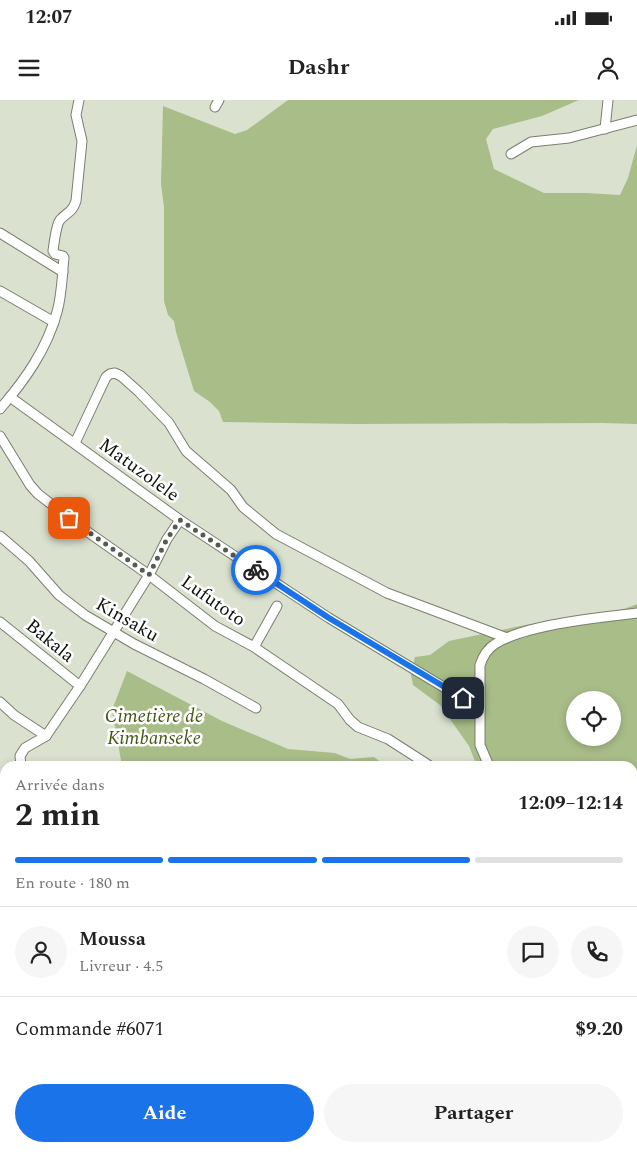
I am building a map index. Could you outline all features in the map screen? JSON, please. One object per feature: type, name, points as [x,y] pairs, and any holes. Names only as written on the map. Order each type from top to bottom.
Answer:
[{"type":"street","points":[[605,129],[608,100]]},
{"type":"street","points":[[0,409],[34,365],[49,338],[58,311],[64,258],[53,251],[57,226],[60,220],[73,209],[76,202],[82,140],[76,116],[78,102]]},
{"type":"street","points":[[511,154],[531,142],[569,138],[637,120]]},
{"type":"street","points":[[0,233],[63,272]]},
{"type":"street","points":[[1,293],[54,322]]},
{"type":"street","points":[[75,443],[104,381],[110,374],[118,374],[140,392],[169,423],[186,451],[231,490],[243,507],[276,534],[387,593],[507,638]]},
{"type":"street","name":"Matuzolele","points":[[10,397],[180,520],[329,618],[480,708]]},
{"type":"street","name":"Lufutoto","points":[[0,436],[30,485],[38,494],[149,575],[214,626],[254,647],[338,704],[358,727],[388,739],[422,761]]},
{"type":"street","points":[[20,761],[20,756],[25,748],[46,736],[80,686],[149,575],[167,539],[180,520]]},
{"type":"street","name":"Kinsaku","points":[[0,536],[29,561],[60,595],[85,615],[134,644],[204,679],[256,708]]},
{"type":"street","points":[[254,647],[277,606]]},
{"type":"street","points":[[487,761],[480,745],[480,665],[484,654],[494,645],[507,638],[542,627],[637,612]]},
{"type":"street","name":"Bakala","points":[[0,622],[80,686]]},
{"type":"street","points":[[0,702],[14,716],[46,736]]},
{"type":"green space","points":[[288,100],[579,100],[542,116],[493,129],[486,139],[494,169],[544,193],[620,195],[628,178],[637,145],[637,424],[223,422],[219,411],[194,391],[174,321],[168,315],[164,301],[164,207],[161,184],[163,106],[235,134],[247,130]]},
{"type":"green space","points":[[637,604],[637,761],[475,761],[469,746],[440,705],[413,685],[411,675],[415,657],[430,655],[449,641],[525,625],[624,609]]},
{"type":"green space","name":"Cimetière de Kimbanseke","points":[[127,671],[222,721],[288,749],[335,753],[350,759],[374,757],[379,761],[121,761],[112,710]]},
{"type":"way so far","points":[[69,518],[149,575],[167,539],[180,520],[256,570]]},
{"type":"route","points":[[256,570],[329,618],[463,698]]}]
